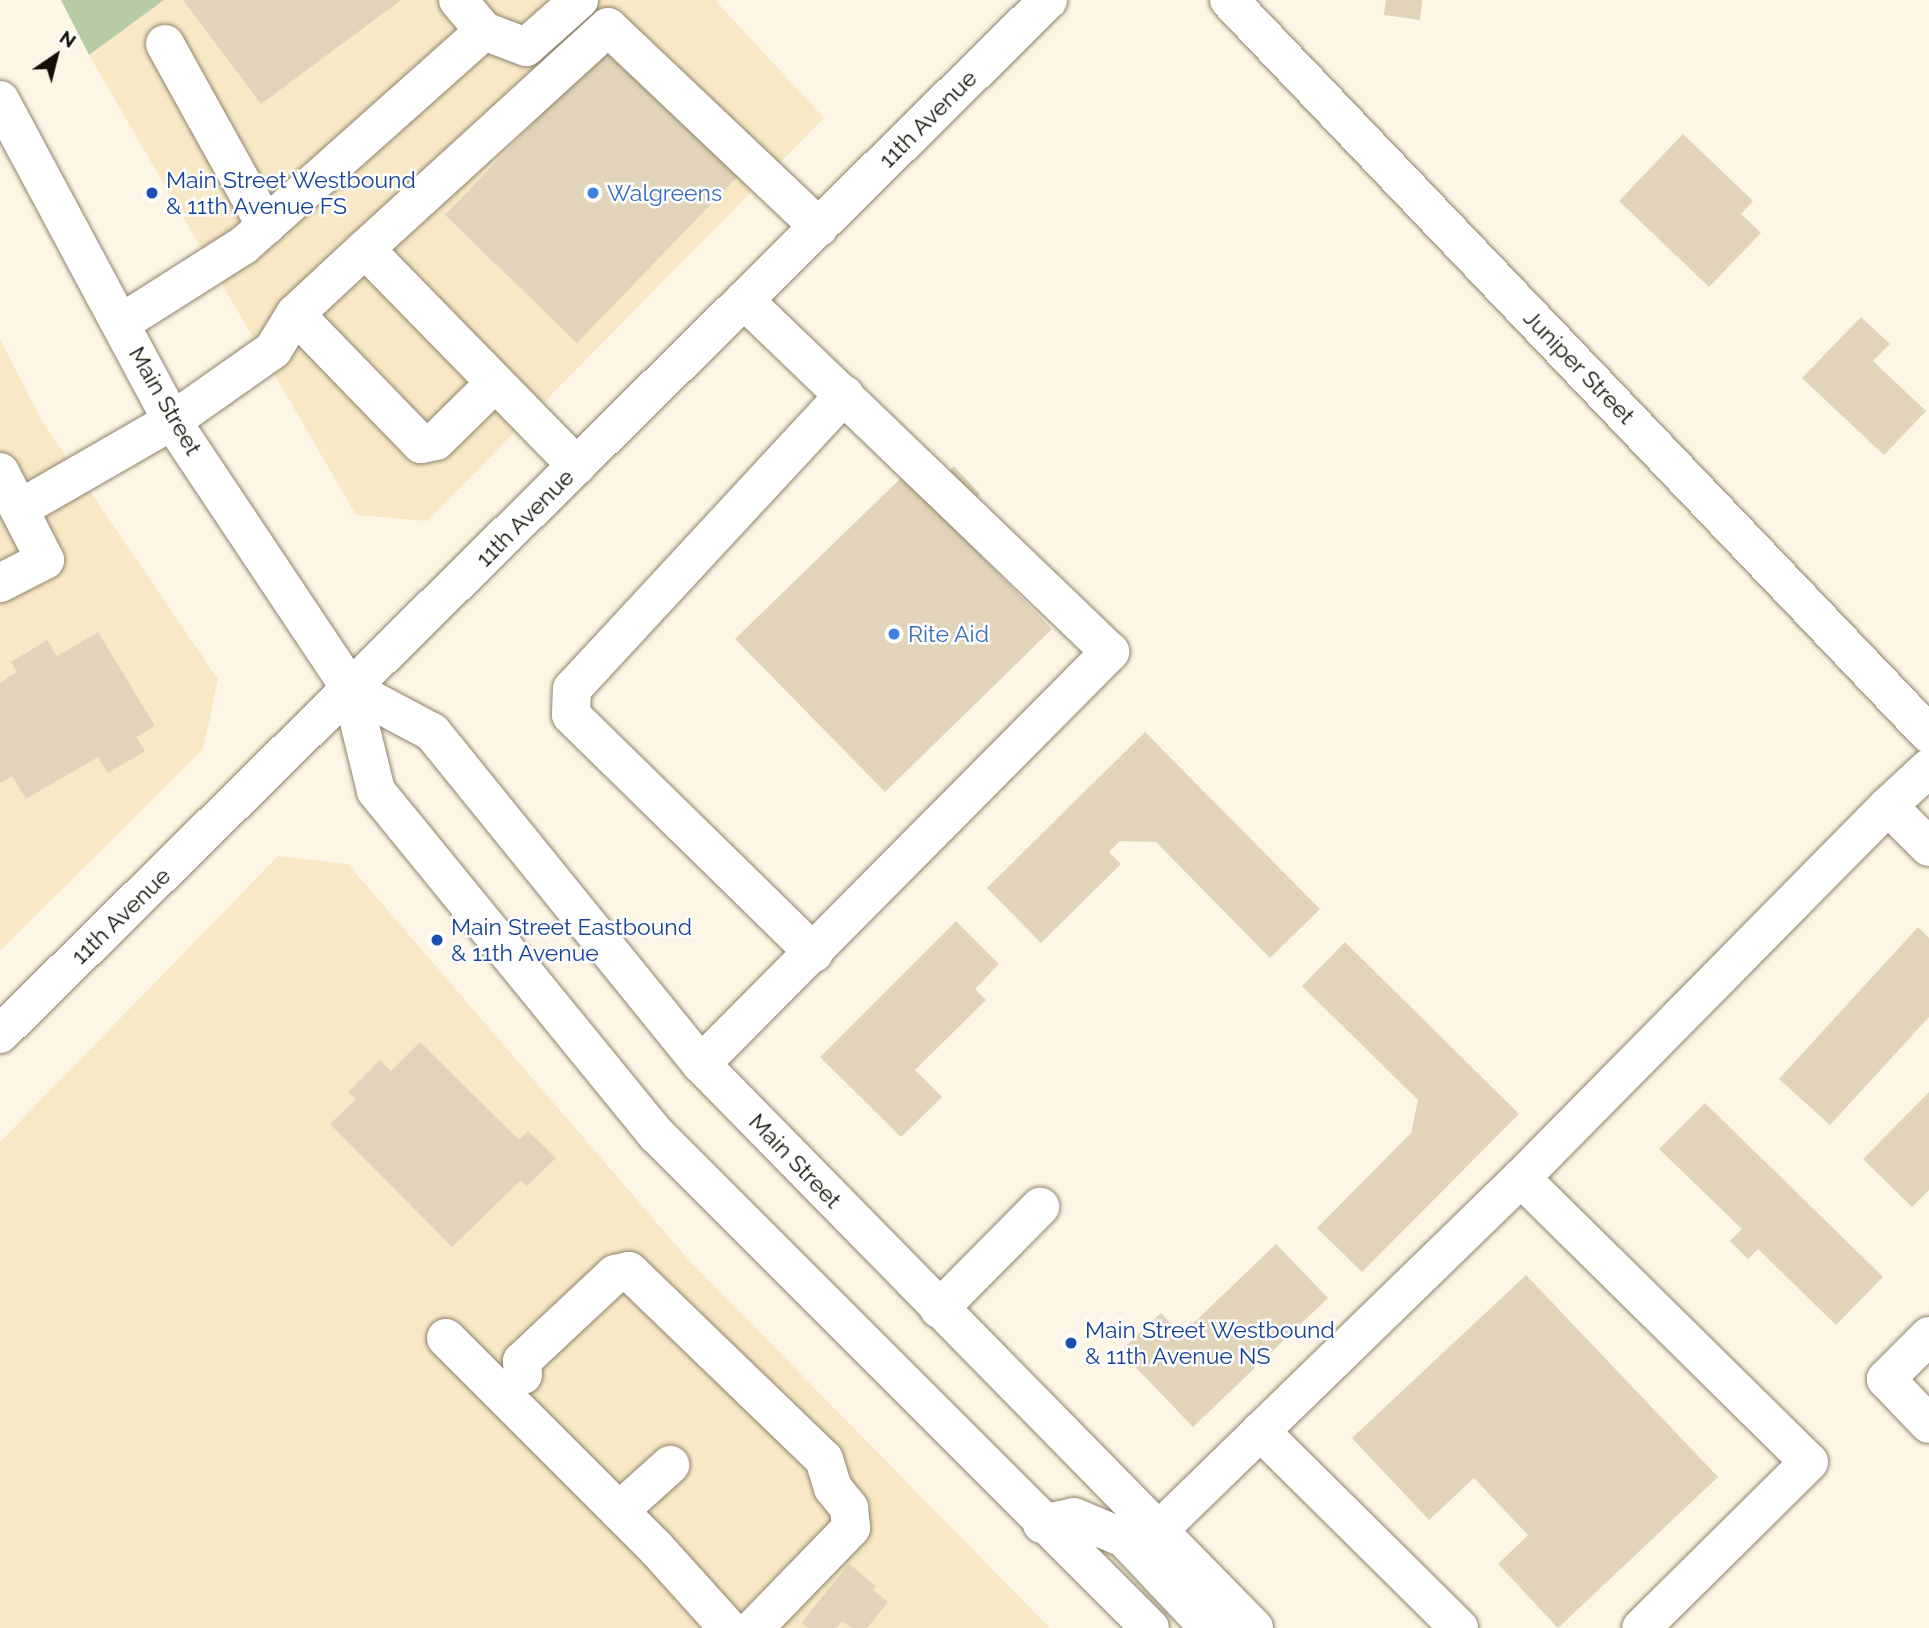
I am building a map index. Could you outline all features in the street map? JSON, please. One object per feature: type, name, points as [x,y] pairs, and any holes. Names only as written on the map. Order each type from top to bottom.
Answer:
[{"type":"main road","points":[[457,0],[484,31],[526,47],[579,0]]},
{"type":"main road","name":"11th Avenue","points":[[4,1022],[351,689],[1048,0]]},
{"type":"main road","name":"Juniper Street","points":[[1230,0],[1929,734]]},
{"type":"main road","points":[[0,583],[45,560],[6,486],[173,421],[273,350],[295,314],[608,27],[819,227]]},
{"type":"main road","points":[[121,323],[244,246],[484,31]]},
{"type":"main road","points":[[165,44],[266,226]]},
{"type":"main road","name":"Main Street","points":[[0,100],[173,421],[351,689],[376,791],[657,1135],[1042,1524],[1150,1628]]},
{"type":"main road","points":[[365,249],[577,466]]},
{"type":"main road","points":[[701,1064],[1110,652],[744,300]]},
{"type":"main road","points":[[295,314],[421,444],[436,441],[495,383]]},
{"type":"main road","points":[[814,953],[571,715],[572,689],[844,396]]},
{"type":"main road","name":"Main Street","points":[[351,689],[432,733],[701,1064],[1254,1628]]},
{"type":"main road","points":[[1158,1531],[1521,1178],[1888,806],[1929,768]]},
{"type":"main road","points":[[1888,806],[1929,847]]},
{"type":"main road","points":[[1521,1178],[1809,1462],[1641,1628]]},
{"type":"main road","points":[[939,1308],[1040,1207]]},
{"type":"main road","points":[[514,1385],[522,1361],[615,1274],[629,1271],[824,1459],[833,1488],[849,1508],[851,1528],[754,1628]]},
{"type":"main road","points":[[1929,1336],[1886,1379],[1929,1424]]},
{"type":"main road","points":[[446,1338],[514,1385],[619,1511],[728,1628]]},
{"type":"main road","points":[[1260,1431],[1459,1628]]},
{"type":"main road","points":[[619,1511],[670,1465]]},
{"type":"main road","points":[[1042,1524],[1074,1517],[1124,1538],[1209,1628]]},
{"type":"shaded area","points":[[164,0],[715,0],[824,118],[427,521],[356,515],[89,55]]},
{"type":"shaded area","points":[[0,339],[42,421],[218,679],[203,749],[0,951]]},
{"type":"shaded area","points":[[278,856],[348,864],[688,1259],[1050,1628],[0,1628],[0,1142]]},
{"type":"green space","points":[[61,0],[164,0],[89,55]]},
{"type":"building","points":[[183,0],[401,0],[261,104]]},
{"type":"building","points":[[1386,0],[1422,0],[1420,20],[1384,15]]},
{"type":"building","name":"Walgreens","points":[[602,52],[625,56],[742,172],[577,343],[445,215]]},
{"type":"building","points":[[1683,134],[1753,201],[1741,214],[1761,233],[1709,287],[1619,201]]},
{"type":"building","points":[[1861,317],[1890,344],[1873,361],[1926,411],[1884,455],[1802,378]]},
{"type":"building","name":"Rite Aid","points":[[954,466],[980,494],[950,524],[1052,629],[885,792],[735,639],[901,478],[921,498]]},
{"type":"building","points":[[98,632],[155,726],[136,737],[145,751],[108,773],[98,757],[26,799],[12,776],[0,783],[0,683],[17,672],[11,662],[47,640],[57,656]]},
{"type":"building","points":[[1145,732],[1320,909],[1270,958],[1156,842],[1120,841],[1109,852],[1121,864],[1041,943],[987,888]]},
{"type":"building","points":[[956,921],[999,964],[975,989],[986,1000],[915,1070],[942,1097],[901,1137],[820,1057]]},
{"type":"building","points":[[1918,927],[1929,938],[1929,1017],[1830,1125],[1779,1079]]},
{"type":"building","points":[[1345,942],[1519,1114],[1362,1272],[1317,1228],[1411,1133],[1418,1100],[1302,986]]},
{"type":"building","points":[[420,1042],[519,1140],[528,1131],[556,1158],[527,1186],[521,1180],[452,1247],[330,1124],[356,1099],[348,1092],[380,1060],[391,1071]]},
{"type":"building","points":[[1929,1092],[1929,1190],[1912,1207],[1863,1159]]},
{"type":"building","points":[[1705,1103],[1883,1277],[1836,1325],[1758,1249],[1748,1259],[1730,1241],[1742,1229],[1659,1149]]},
{"type":"building","points":[[1276,1244],[1328,1298],[1193,1427],[1120,1351],[1161,1313],[1181,1335]]},
{"type":"building","points":[[1526,1275],[1718,1477],[1558,1628],[1498,1564],[1528,1535],[1474,1478],[1429,1520],[1352,1438]]},
{"type":"building","points":[[849,1564],[876,1586],[873,1590],[888,1602],[867,1628],[851,1628],[842,1621],[836,1628],[808,1628],[801,1623]]},
{"type":"place","name":"Main Street Westbound & 11th Avenue FS","points":[[152,193]]},
{"type":"place","name":"Walgreens","points":[[593,193]]},
{"type":"place","name":"Rite Aid","points":[[894,634]]},
{"type":"place","name":"Main Street Eastbound & 11th Avenue","points":[[437,940]]},
{"type":"place","name":"Main Street Westbound & 11th Avenue NS","points":[[1071,1343]]}]
